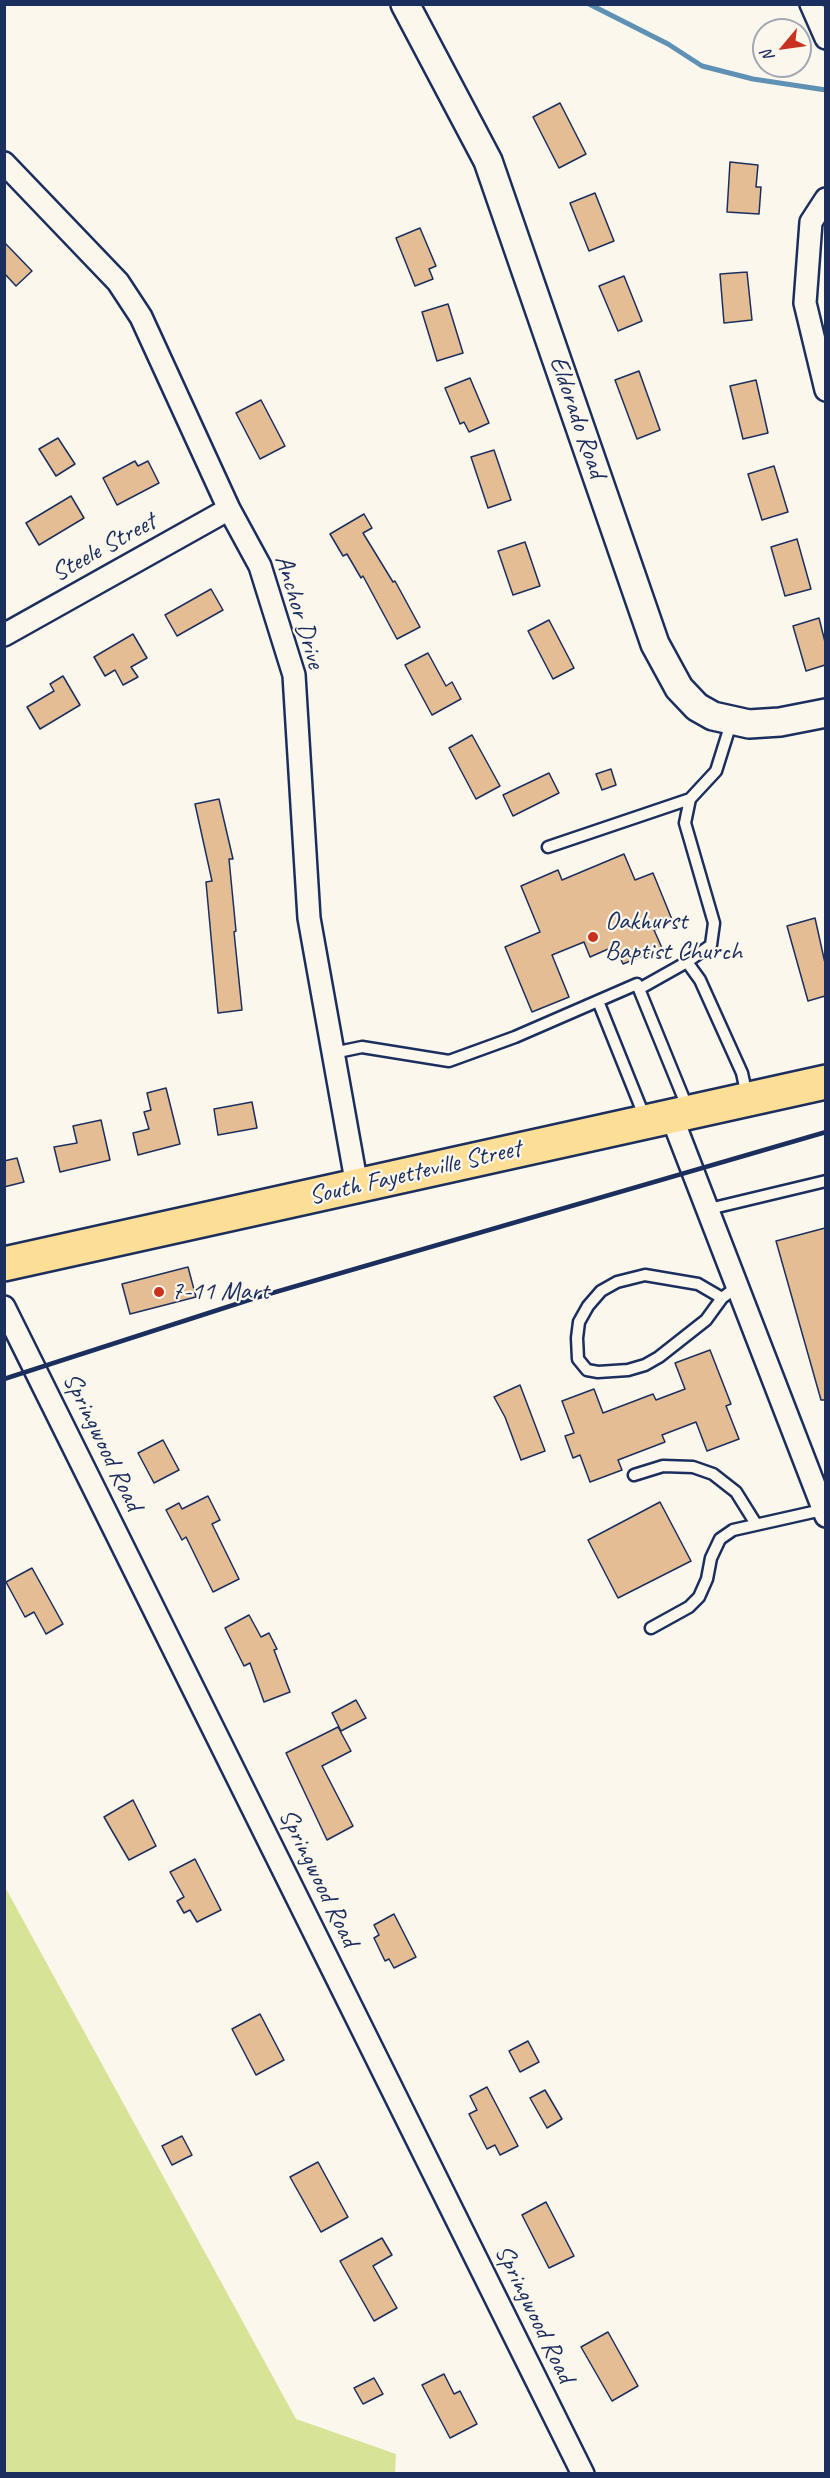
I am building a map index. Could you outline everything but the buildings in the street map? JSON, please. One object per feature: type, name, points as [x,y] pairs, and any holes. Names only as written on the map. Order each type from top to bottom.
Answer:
[{"type":"main road","name":"South Fayetteville Street","points":[[4,1264],[825,1082]]},
{"type":"street","name":"Eldorado Road","points":[[405,4],[488,161],[656,644],[679,688],[697,707],[713,716],[749,724],[780,722],[825,713]]},
{"type":"street","points":[[811,4],[825,38]]},
{"type":"street","name":"Anchor Drive","points":[[4,163],[118,282],[141,317],[229,509],[260,566],[294,675],[309,918],[357,1186]]},
{"type":"street","points":[[825,199],[811,222],[806,303],[825,390]]},
{"type":"street","name":"Steele Street","points":[[4,635],[229,509]]},
{"type":"street","points":[[780,722],[825,731]]},
{"type":"street","points":[[669,1116],[709,1209],[730,1292],[824,1513]]},
{"type":"street","name":"Springwood Road","points":[[4,1307],[583,2474]]},
{"type":"lane","points":[[548,847],[690,799],[716,771],[732,720]]},
{"type":"lane","points":[[639,989],[687,962],[711,945],[714,923],[685,823],[690,799]]},
{"type":"lane","points":[[687,962],[700,980],[742,1073],[748,1099]]},
{"type":"lane","points":[[333,1053],[362,1047],[448,1061],[515,1037],[637,984],[669,1116]]},
{"type":"lane","points":[[598,1001],[669,1116]]},
{"type":"lane","points":[[709,1209],[825,1181]]},
{"type":"lane","points":[[645,1275],[730,1292],[706,1320],[659,1357],[645,1365],[628,1370],[598,1372],[587,1370],[578,1359],[579,1322],[588,1306],[602,1291],[617,1282],[645,1275]]},
{"type":"lane","points":[[634,1475],[663,1466],[693,1467],[713,1474],[736,1492],[756,1524]]},
{"type":"lane","points":[[651,1629],[688,1607],[699,1597],[707,1579],[711,1558],[720,1539],[733,1530],[824,1513]]},
{"type":"green space","points":[[5,1887],[296,2419],[396,2454],[395,2473],[5,2473]]},
{"type":"waterway","points":[[589,4],[668,44],[702,66],[753,79],[826,90]]},
{"type":"railway","points":[[4,1379],[255,1298],[826,1132]]},
{"type":"place","name":"Oakhurst Baptist Church","points":[[593,937]]},
{"type":"place","name":"7-11 Mart","points":[[159,1292]]}]
